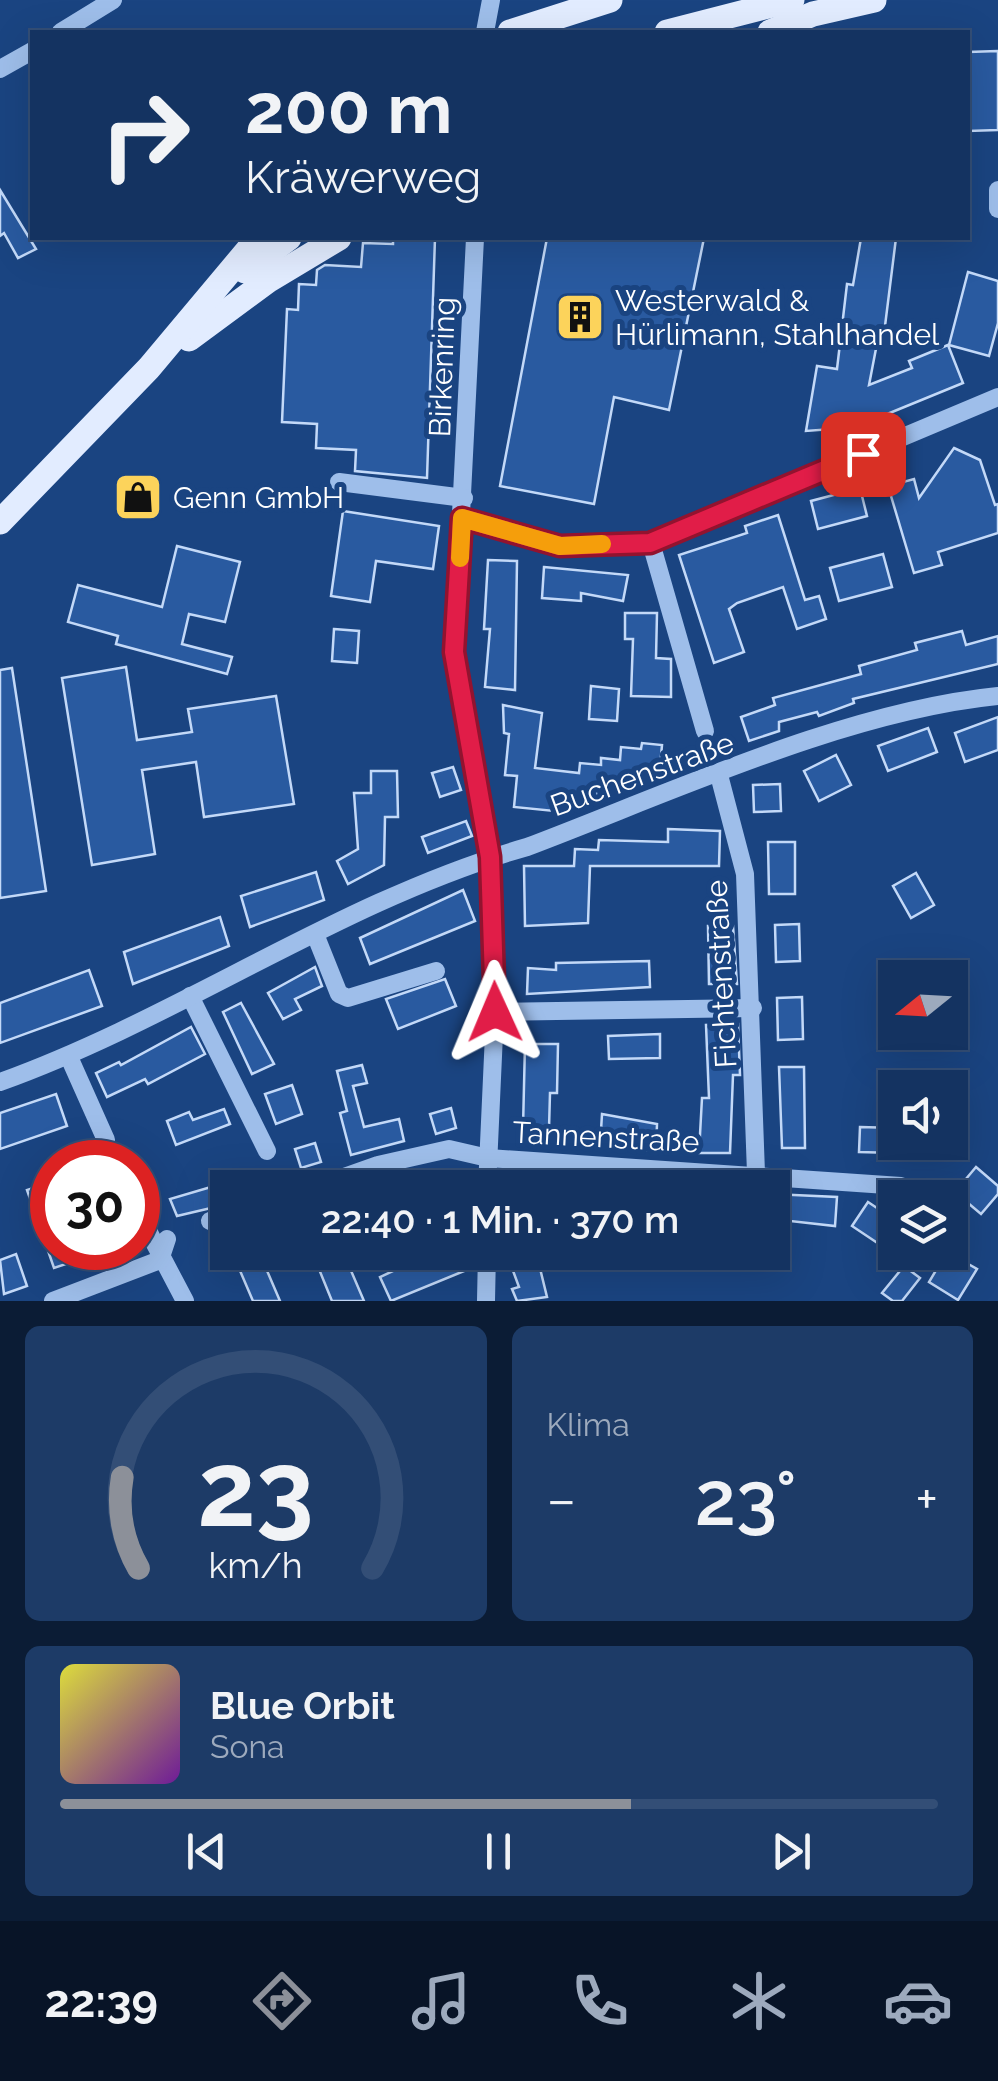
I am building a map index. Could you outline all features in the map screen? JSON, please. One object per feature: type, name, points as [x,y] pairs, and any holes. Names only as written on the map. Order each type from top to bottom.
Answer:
[{"type":"main road","points":[[516,30],[610,0]]},
{"type":"main road","points":[[675,30],[792,0]]},
{"type":"main road","points":[[775,30],[813,14],[874,0]]},
{"type":"main road","points":[[0,522],[149,368],[218,291],[256,240]]},
{"type":"main road","points":[[218,291],[285,240]]},
{"type":"main road","points":[[149,368],[269,280],[336,240]]},
{"type":"street","points":[[65,30],[113,0]]},
{"type":"street","points":[[485,30],[491,0]]},
{"type":"street","points":[[0,68],[30,51]]},
{"type":"street","points":[[998,190],[998,209]]},
{"type":"street","name":"Birkenring","points":[[475,240],[454,652],[490,857],[495,1012],[488,1170]]},
{"type":"street","points":[[339,482],[463,508],[560,546],[650,543],[998,397]]},
{"type":"street","points":[[650,543],[704,731]]},
{"type":"street","name":"Buchenstraße","points":[[0,1082],[69,1057],[401,890],[874,720],[960,700],[998,696]]},
{"type":"street","name":"Fichtenstraße","points":[[718,775],[745,874],[753,1008],[756,1170]]},
{"type":"street","points":[[315,934],[339,994],[348,998],[436,971]]},
{"type":"street","points":[[190,996],[268,1150]]},
{"type":"street","points":[[495,1012],[753,1008]]},
{"type":"street","points":[[69,1057],[106,1140]]},
{"type":"street","name":"Tannenstraße","points":[[364,1170],[449,1149],[488,1158],[702,1170]]},
{"type":"street","name":"Tannenstraße","points":[[790,1176],[878,1184]]},
{"type":"street","points":[[167,1239],[160,1260],[185,1301]]},
{"type":"street","points":[[53,1301],[134,1270]]},
{"type":"street","points":[[486,1301],[487,1270]]},
{"type":"building","points":[[998,51],[998,130],[970,131],[970,52]]},
{"type":"building","points":[[0,190],[36,249],[18,258],[4,233],[0,236]]},
{"type":"building","points":[[393,240],[435,240],[427,478],[355,471],[356,450],[316,448],[317,424],[282,422],[287,309],[298,310],[299,284],[316,285],[317,270],[325,265],[361,267],[363,243],[393,244]]},
{"type":"building","name":"Westerwald & Hürlimann, Stahlhandel","points":[[547,240],[704,240],[669,410],[614,397],[594,504],[500,486]]},
{"type":"building","points":[[861,240],[896,240],[884,334],[879,333],[869,385],[912,368],[909,361],[948,345],[963,383],[875,419],[873,426],[806,431],[817,366],[837,369],[847,284],[853,285]]},
{"type":"building","points":[[968,272],[998,281],[998,323],[989,356],[949,345]]},
{"type":"building","points":[[954,448],[980,460],[995,505],[998,504],[998,533],[938,552],[942,565],[914,573],[888,486],[914,479],[919,498]]},
{"type":"building","points":[[860,488],[867,516],[818,529],[811,501]]},
{"type":"building","points":[[343,511],[439,526],[433,569],[376,561],[370,602],[331,596]]},
{"type":"building","points":[[778,515],[805,600],[819,596],[826,619],[797,629],[783,587],[737,603],[729,609],[744,652],[714,663],[679,555],[747,533],[745,526]]},
{"type":"building","points":[[177,546],[240,562],[225,622],[189,614],[182,644],[232,657],[227,674],[116,644],[118,636],[68,622],[78,585],[162,607]]},
{"type":"building","points":[[883,554],[892,587],[839,601],[830,568]]},
{"type":"building","points":[[488,560],[517,561],[515,690],[485,687],[490,629],[484,629]]},
{"type":"building","points":[[544,567],[628,575],[623,601],[581,593],[581,601],[542,598]]},
{"type":"building","points":[[625,613],[657,613],[656,658],[671,659],[671,697],[631,696],[633,639],[625,639]]},
{"type":"building","points":[[334,629],[359,631],[357,663],[332,661]]},
{"type":"building","points":[[962,631],[966,645],[998,636],[998,664],[853,699],[854,703],[819,716],[817,712],[779,722],[779,731],[749,741],[741,717],[775,705],[773,698],[861,674],[859,666],[917,650],[915,643]]},
{"type":"building","points":[[126,667],[137,740],[192,732],[188,709],[276,696],[294,804],[204,817],[196,762],[142,770],[155,854],[92,865],[62,678]]},
{"type":"building","points":[[12,668],[46,891],[0,898],[0,670]]},
{"type":"building","points":[[591,686],[619,689],[617,721],[589,719]]},
{"type":"building","points":[[503,705],[542,713],[535,768],[579,773],[580,763],[601,765],[601,758],[620,760],[621,747],[641,749],[642,743],[662,745],[659,778],[638,776],[638,784],[618,782],[617,793],[598,791],[597,798],[577,796],[576,807],[555,804],[554,811],[514,807],[517,776],[505,775],[509,734],[504,733]]},
{"type":"building","points":[[998,717],[998,750],[965,762],[955,733]]},
{"type":"building","points":[[928,728],[937,752],[888,771],[878,746]]},
{"type":"building","points":[[836,755],[851,785],[819,801],[804,771]]},
{"type":"building","points":[[453,767],[461,790],[440,797],[432,773]]},
{"type":"building","points":[[371,771],[397,771],[398,817],[385,817],[384,865],[348,884],[337,861],[358,849],[354,793],[371,793]]},
{"type":"building","points":[[780,784],[781,811],[754,812],[753,785]]},
{"type":"building","points":[[466,821],[472,836],[428,853],[422,837]]},
{"type":"building","points":[[668,829],[720,831],[719,866],[590,866],[588,923],[525,926],[524,866],[574,866],[575,849],[598,850],[599,840],[668,842]]},
{"type":"building","points":[[768,842],[795,842],[795,894],[769,894]]},
{"type":"building","points":[[316,872],[324,900],[250,927],[241,896]]},
{"type":"building","points":[[916,873],[934,905],[911,918],[893,886]]},
{"type":"building","points":[[463,890],[475,921],[370,964],[360,938]]},
{"type":"building","points":[[220,917],[229,946],[133,984],[124,952]]},
{"type":"building","points":[[799,924],[800,961],[776,962],[775,925]]},
{"type":"building","points":[[708,926],[733,926],[737,984],[709,984]]},
{"type":"building","points":[[649,961],[650,987],[527,994],[528,968],[556,970],[556,963]]},
{"type":"building","points":[[315,967],[322,986],[295,999],[301,1010],[283,1019],[268,993]]},
{"type":"building","points":[[89,970],[102,1006],[0,1043],[0,1003]]},
{"type":"building","points":[[445,979],[456,1006],[398,1029],[386,999]]},
{"type":"building","points":[[802,997],[803,1039],[778,1040],[777,998]]},
{"type":"building","points":[[241,1003],[274,1064],[252,1074],[223,1012]]},
{"type":"building","points":[[738,1024],[740,1075],[733,1075],[730,1153],[699,1153],[702,1098],[709,1098],[706,1025]]},
{"type":"building","points":[[191,1027],[205,1054],[148,1084],[145,1079],[107,1097],[96,1073],[119,1062],[121,1065]]},
{"type":"building","points":[[660,1034],[660,1058],[609,1059],[608,1036]]},
{"type":"building","points":[[525,1044],[558,1044],[557,1093],[550,1093],[549,1129],[523,1128]]},
{"type":"building","points":[[362,1065],[367,1083],[353,1086],[364,1127],[399,1119],[404,1141],[351,1155],[340,1113],[347,1111],[337,1071]]},
{"type":"building","points":[[779,1067],[804,1067],[805,1148],[782,1148]]},
{"type":"building","points":[[292,1085],[302,1114],[276,1124],[265,1094]]},
{"type":"building","points":[[56,1094],[67,1126],[0,1149],[0,1113]]},
{"type":"building","points":[[451,1108],[456,1128],[436,1134],[430,1114]]},
{"type":"building","points":[[224,1109],[230,1124],[176,1145],[167,1121],[189,1112],[193,1120]]},
{"type":"building","points":[[602,1114],[657,1124],[656,1151],[600,1147]]},
{"type":"building","points":[[860,1127],[878,1128],[878,1153],[859,1152]]},
{"type":"building","points":[[315,1143],[321,1162],[301,1168],[295,1149]]},
{"type":"building","points":[[976,1167],[998,1186],[998,1194],[981,1214],[968,1203],[965,1180]]},
{"type":"building","points":[[210,1187],[210,1208],[177,1216],[170,1199]]},
{"type":"building","points":[[790,1195],[837,1197],[835,1226],[790,1221]]},
{"type":"building","points":[[868,1202],[878,1209],[878,1243],[852,1226]]},
{"type":"building","points":[[16,1254],[27,1286],[4,1294],[0,1260]]},
{"type":"building","points":[[968,1264],[977,1269],[958,1300],[929,1282],[936,1270],[968,1270]]},
{"type":"building","points":[[240,1270],[267,1270],[280,1301],[253,1301]]},
{"type":"building","points":[[319,1270],[351,1270],[364,1301],[332,1301]]},
{"type":"building","points":[[395,1270],[464,1271],[391,1301],[380,1277]]},
{"type":"building","points":[[513,1270],[540,1270],[547,1297],[517,1301],[512,1289],[519,1287]]},
{"type":"building","points":[[901,1270],[909,1270],[920,1278],[902,1301],[893,1301],[882,1293]]},
{"type":"slow traffic","points":[[460,558],[462,518],[560,546],[602,544]]},
{"type":"place","name":"Westerwald & Hürlimann, Stahlhandel","points":[[580,317]]},
{"type":"place","name":"Genn GmbH","points":[[138,497]]},
{"type":"route","points":[[495,1012],[490,857],[454,652],[462,518],[560,546],[650,543],[863,454]]}]
